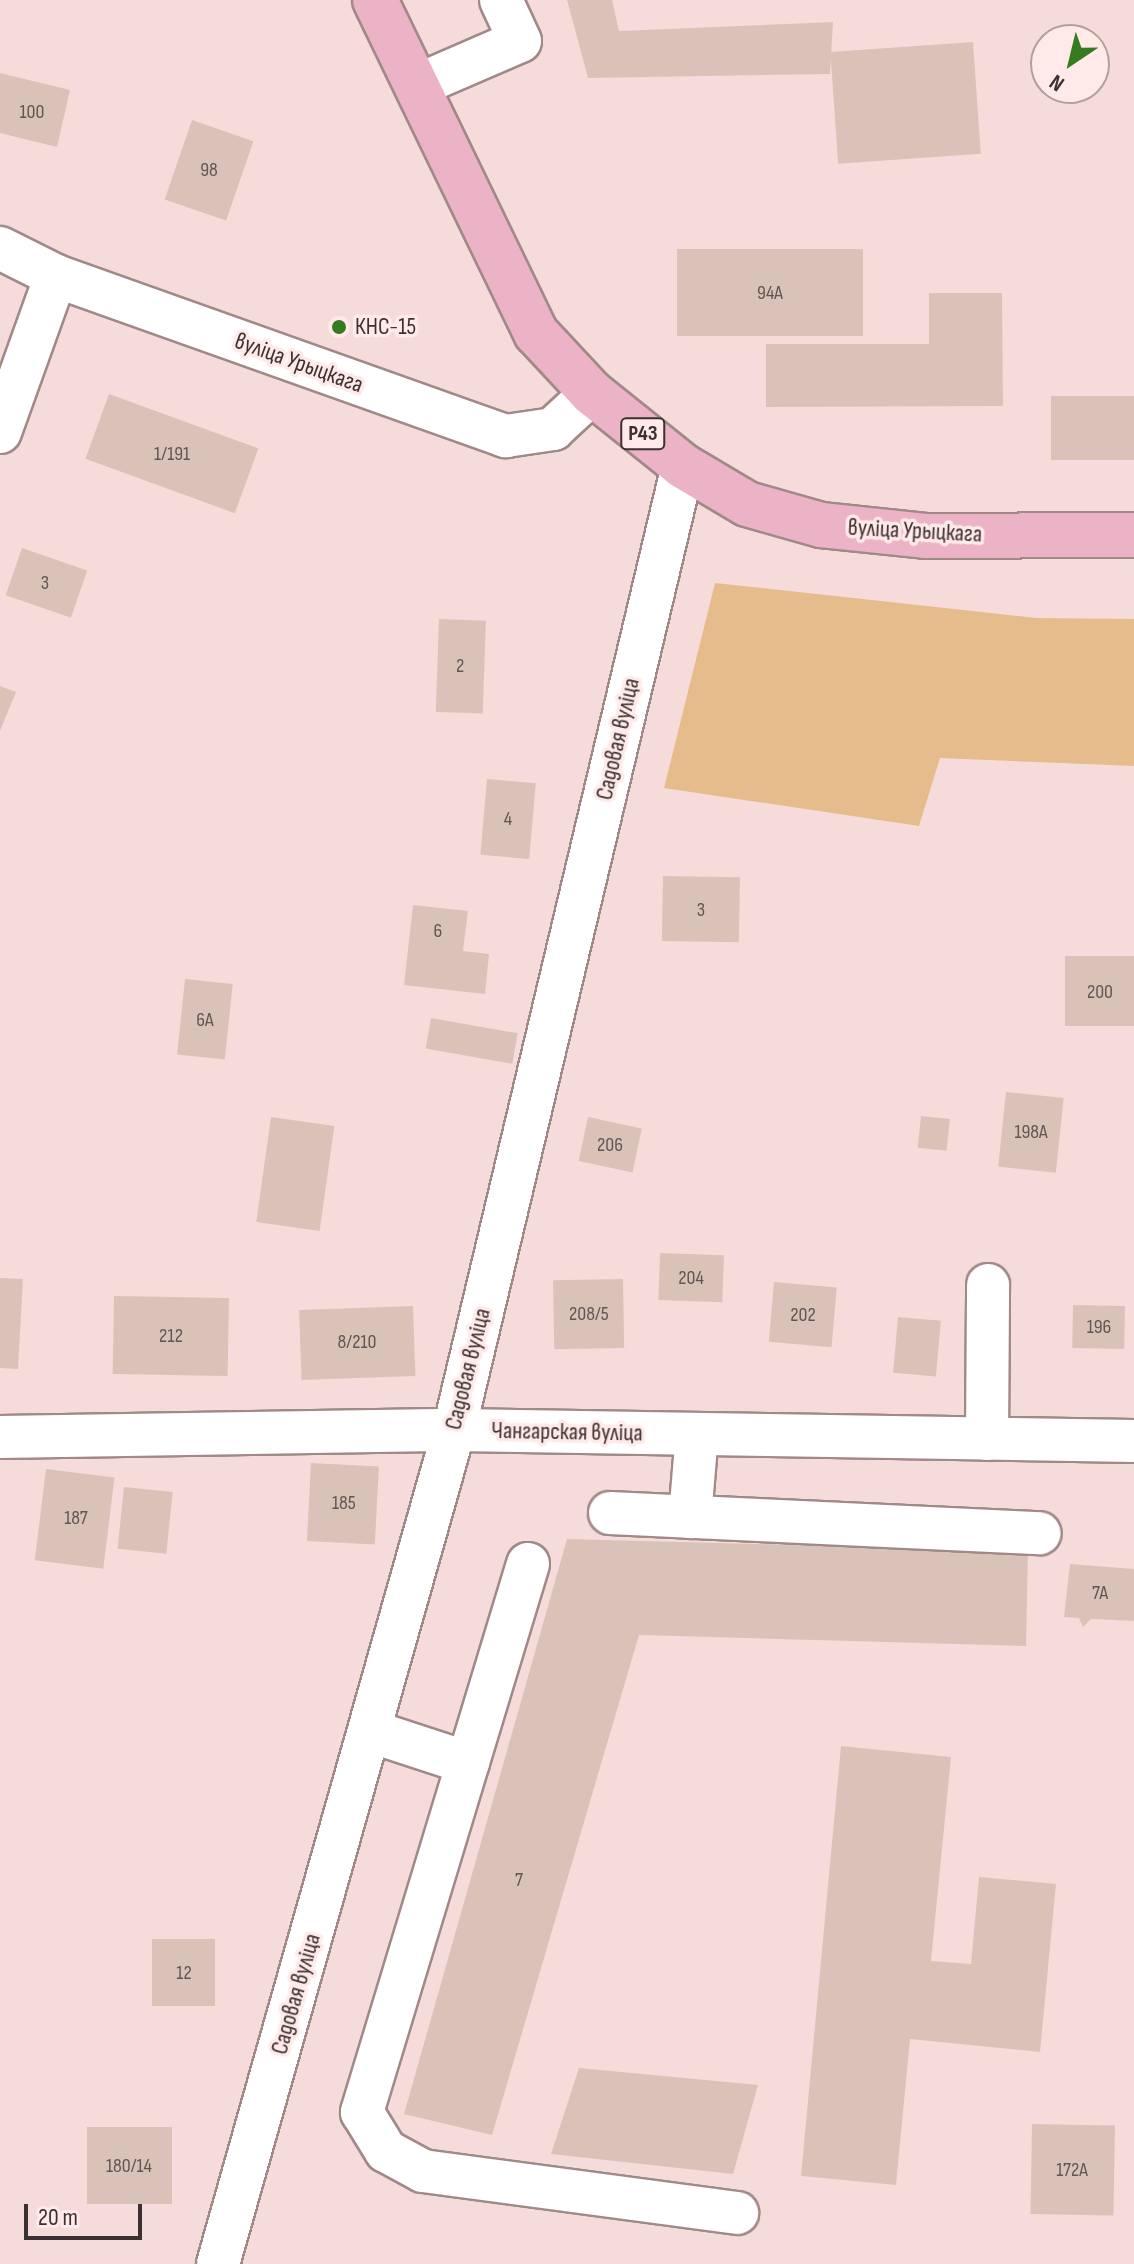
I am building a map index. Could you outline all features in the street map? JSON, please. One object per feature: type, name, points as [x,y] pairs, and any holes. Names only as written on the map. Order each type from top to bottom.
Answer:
[{"type":"main road","name":"вуліца Урыцкага","points":[[375,0],[536,333],[592,393],[683,466],[747,504],[821,525],[925,536],[1134,535]]},
{"type":"street","points":[[416,86],[520,41],[501,0]]},
{"type":"street","name":"вуліца Урыцкага","points":[[0,248],[56,276],[506,436],[553,429],[592,393]]},
{"type":"street","points":[[0,432],[56,276]]},
{"type":"street","name":"Садовая вуліца","points":[[218,2264],[454,1430],[683,466]]},
{"type":"street","points":[[987,1439],[988,1285]]},
{"type":"street","name":"Чангарская вуліца","points":[[0,1437],[454,1430],[1134,1441]]},
{"type":"street","points":[[690,1517],[697,1434]]},
{"type":"street","points":[[610,1513],[1040,1533]]},
{"type":"street","points":[[528,1564],[362,2112],[386,2151],[423,2171],[737,2213]]},
{"type":"street","points":[[370,1731],[468,1763]]},
{"type":"shaded area","points":[[715,583],[1036,618],[1134,619],[1134,766],[940,758],[919,826],[664,788]]},
{"type":"building","points":[[567,0],[612,0],[619,31],[833,22],[830,74],[588,78]]},
{"type":"building","points":[[973,42],[981,154],[838,164],[830,52]]},
{"type":"building","points":[[0,73],[70,90],[57,147],[0,133]]},
{"type":"building","points":[[192,120],[253,141],[226,221],[165,199]]},
{"type":"building","points":[[677,249],[863,249],[863,336],[677,336]]},
{"type":"building","points":[[929,293],[1002,293],[1003,406],[766,407],[766,344],[929,344]]},
{"type":"building","points":[[109,394],[258,448],[235,513],[85,459]]},
{"type":"building","points":[[1051,396],[1134,396],[1134,460],[1051,460]]},
{"type":"building","points":[[22,548],[87,570],[71,618],[6,595]]},
{"type":"building","points":[[439,619],[486,621],[483,714],[436,712]]},
{"type":"building","points":[[0,686],[16,692],[0,731]]},
{"type":"building","points":[[487,779],[536,783],[529,859],[480,855]]},
{"type":"building","points":[[663,876],[740,877],[739,942],[662,941]]},
{"type":"building","points":[[413,905],[468,911],[463,951],[489,954],[485,994],[404,985]]},
{"type":"building","points":[[1065,956],[1134,956],[1134,1026],[1065,1026]]},
{"type":"building","points":[[185,979],[233,984],[225,1060],[177,1055]]},
{"type":"building","points":[[431,1018],[518,1033],[512,1064],[426,1049]]},
{"type":"building","points":[[1006,1092],[1064,1098],[1056,1173],[998,1167]]},
{"type":"building","points":[[921,1116],[950,1119],[946,1151],[918,1148]]},
{"type":"building","points":[[271,1117],[334,1126],[320,1231],[256,1222]]},
{"type":"building","points":[[588,1117],[642,1128],[632,1172],[579,1161]]},
{"type":"building","points":[[660,1253],[724,1255],[722,1302],[658,1300]]},
{"type":"building","points":[[0,1278],[23,1279],[18,1369],[0,1368]]},
{"type":"building","points":[[623,1279],[624,1348],[554,1349],[553,1280]]},
{"type":"building","points":[[774,1282],[837,1287],[832,1347],[769,1342]]},
{"type":"building","points":[[114,1296],[229,1298],[228,1376],[113,1374]]},
{"type":"building","points":[[1073,1305],[1125,1306],[1124,1349],[1072,1348]]},
{"type":"building","points":[[413,1306],[415,1376],[302,1380],[299,1310]]},
{"type":"building","points":[[898,1317],[941,1321],[936,1377],[893,1373]]},
{"type":"building","points":[[311,1463],[379,1467],[375,1544],[307,1541]]},
{"type":"building","points":[[46,1469],[114,1477],[103,1569],[35,1560]]},
{"type":"building","points":[[124,1487],[173,1492],[166,1554],[118,1549]]},
{"type":"building","points":[[567,1539],[1028,1551],[1026,1646],[639,1635],[492,2135],[404,2114]]},
{"type":"building","points":[[1070,1564],[1134,1569],[1134,1621],[1091,1619],[1083,1627],[1079,1618],[1064,1617]]},
{"type":"building","points":[[841,1746],[951,1757],[931,1961],[971,1964],[979,1877],[1056,1884],[1040,2052],[910,2039],[896,2185],[801,2176]]},
{"type":"building","points":[[152,1939],[215,1939],[215,2006],[152,2006]]},
{"type":"building","points":[[579,2068],[758,2085],[733,2174],[551,2154]]},
{"type":"building","points":[[1032,2124],[1115,2125],[1113,2215],[1030,2214]]},
{"type":"building","points":[[87,2127],[172,2127],[172,2204],[87,2204]]},
{"type":"place","name":"КНС-15","points":[[339,327]]}]
